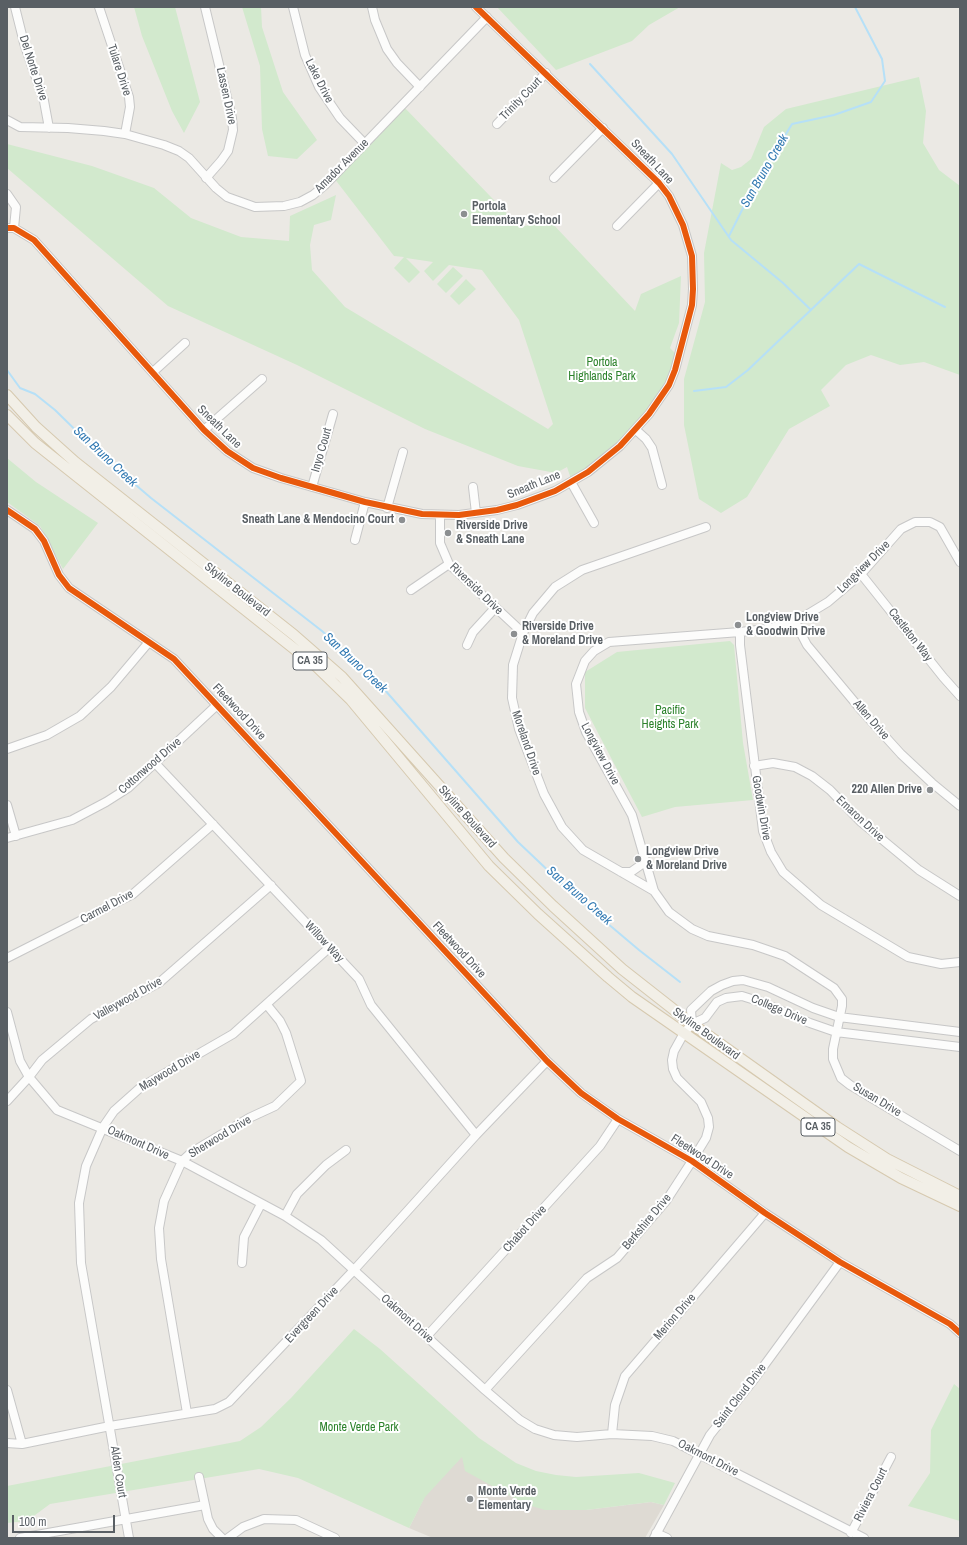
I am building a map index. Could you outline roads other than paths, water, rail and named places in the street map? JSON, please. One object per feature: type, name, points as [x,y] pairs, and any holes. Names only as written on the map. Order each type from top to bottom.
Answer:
[{"type":"main road","name":"Skyline Boulevard","points":[[7,395],[41,432],[80,467],[321,658],[362,697],[462,813],[528,883],[622,969],[692,1024],[861,1143],[914,1174],[960,1196]]},
{"type":"main road","name":"Skyline Boulevard","points":[[7,415],[35,442],[316,666],[351,700],[466,839],[514,890],[608,977],[632,996],[848,1148],[901,1178],[960,1206]]},
{"type":"street","name":"Del Norte Drive","points":[[15,7],[26,49],[44,102],[48,128]]},
{"type":"street","name":"Tulare Drive","points":[[99,7],[129,97],[129,116],[125,134]]},
{"type":"street","name":"Lassen Drive","points":[[204,7],[232,118],[233,130],[228,151],[206,178]]},
{"type":"street","name":"Lake Drive","points":[[293,7],[305,55],[319,87],[340,118],[365,144]]},
{"type":"street","points":[[372,7],[387,49],[397,63],[420,87]]},
{"type":"street","name":"Sneath Lane","points":[[11,228],[34,240],[44,249],[204,430],[226,451],[253,468],[312,487],[387,508],[440,515],[476,513],[518,505],[555,491],[604,460],[636,430],[660,400],[669,385],[675,370],[692,305],[693,273],[688,240],[676,210],[659,183],[476,7]]},
{"type":"street","name":"Amador Avenue","points":[[7,120],[20,127],[85,128],[125,134],[179,151],[189,158],[206,178],[227,197],[240,203],[255,207],[270,208],[284,206],[300,202],[313,195],[365,144],[487,17]]},
{"type":"street","name":"Trinity Court","points":[[497,124],[546,73]]},
{"type":"street","points":[[554,178],[603,128]]},
{"type":"street","points":[[617,226],[659,183]]},
{"type":"street","points":[[7,194],[16,207],[11,228]]},
{"type":"street","points":[[152,372],[185,343]]},
{"type":"street","points":[[204,430],[262,379]]},
{"type":"street","name":"Inyo Court","points":[[312,487],[333,414]]},
{"type":"street","points":[[636,430],[652,448],[662,485]]},
{"type":"street","points":[[387,508],[403,452]]},
{"type":"street","points":[[571,482],[594,523]]},
{"type":"street","points":[[473,487],[476,513]]},
{"type":"street","points":[[355,540],[365,502]]},
{"type":"street","name":"Fleetwood Drive","points":[[7,510],[35,529],[44,541],[59,575],[69,588],[174,658],[547,1061],[581,1093],[618,1119],[692,1161],[765,1214],[840,1262],[950,1324],[960,1333]]},
{"type":"street","name":"Riverside Drive","points":[[440,515],[440,543],[449,564],[523,633]]},
{"type":"street","name":"Longview Drive","points":[[837,1025],[842,999],[839,992],[812,972],[771,950],[708,936],[692,930],[669,912],[654,891],[632,815],[586,732],[579,712],[576,684],[586,660],[594,651],[609,642],[740,632],[766,629],[795,622],[828,602],[861,574],[901,529],[915,522],[930,522],[940,528],[960,562]]},
{"type":"street","name":"Moreland Drive","points":[[654,891],[583,850],[562,827],[544,794],[519,729],[512,698],[513,665],[523,633],[533,613],[555,587],[582,570],[706,526]]},
{"type":"street","points":[[412,590],[449,564]]},
{"type":"street","name":"Castleton Way","points":[[861,574],[943,677],[960,696]]},
{"type":"street","points":[[467,646],[473,632],[495,608]]},
{"type":"street","name":"Allen Drive","points":[[795,622],[807,645],[901,754],[932,783],[960,806]]},
{"type":"street","name":"Goodwin Drive","points":[[740,632],[740,645],[754,766],[763,831],[770,852],[784,872],[821,905],[908,957],[941,964],[960,962]]},
{"type":"street","points":[[7,749],[47,735],[80,716],[111,687],[149,642]]},
{"type":"street","name":"Cottonwood Drive","points":[[7,838],[79,816],[128,788],[217,705]]},
{"type":"street","name":"Willow Way","points":[[155,763],[330,947],[358,979],[371,1005],[476,1135]]},
{"type":"street","name":"Emaron Drive","points":[[754,766],[773,763],[795,767],[812,776],[830,790],[861,822],[919,870],[960,896]]},
{"type":"street","points":[[7,806],[16,836]]},
{"type":"street","name":"Carmel Drive","points":[[7,958],[133,894],[213,824]]},
{"type":"street","points":[[620,872],[631,872],[645,862]]},
{"type":"street","name":"Valleywood Drive","points":[[7,1101],[42,1060],[90,1019],[160,982],[175,971],[271,885]]},
{"type":"street","name":"Maywood Drive","points":[[110,1426],[81,1263],[79,1203],[86,1166],[102,1127],[114,1111],[141,1087],[233,1034],[330,947]]},
{"type":"street","name":"College Drive","points":[[960,1032],[837,1025],[810,1023],[761,1002],[742,996],[726,998],[717,1002],[705,1018],[692,1024],[692,1010],[711,991],[722,984],[733,981],[754,982],[837,1025],[960,1047]]},
{"type":"street","name":"Sherwood Drive","points":[[187,1413],[158,1228],[164,1202],[182,1161],[192,1152],[249,1118],[275,1106],[301,1081],[286,1032],[267,1004]]},
{"type":"street","name":"Oakmont Drive","points":[[7,1012],[20,1061],[29,1077],[57,1110],[102,1127],[182,1161],[285,1216],[321,1240],[485,1390],[520,1420],[541,1431],[554,1435],[578,1437],[612,1434],[652,1436],[673,1441],[699,1453],[851,1533],[864,1538]]},
{"type":"street","name":"Berkshire Drive","points":[[485,1390],[587,1278],[616,1258],[666,1201],[706,1138],[709,1127],[705,1109],[677,1078],[673,1069],[674,1051],[684,1033],[692,1024]]},
{"type":"street","name":"Susan Drive","points":[[837,1025],[833,1059],[841,1078],[850,1085],[960,1151]]},
{"type":"street","name":"Evergreen Drive","points":[[7,1443],[22,1444],[110,1426],[215,1409],[229,1402],[354,1270],[476,1135],[547,1061]]},
{"type":"street","name":"Chabot Drive","points":[[427,1336],[600,1146],[618,1119]]},
{"type":"street","points":[[285,1216],[297,1194],[326,1165],[346,1150]]},
{"type":"street","points":[[242,1262],[244,1237],[260,1204]]},
{"type":"street","name":"Merion Drive","points":[[612,1434],[615,1405],[625,1376],[765,1214]]},
{"type":"street","name":"Saint Cloud Drive","points":[[655,1536],[710,1435],[757,1376],[840,1262]]},
{"type":"street","points":[[7,1390],[22,1444]]},
{"type":"street","name":"Alden Court","points":[[110,1426],[128,1538]]},
{"type":"street","name":"Riviera Court","points":[[851,1533],[891,1457]]},
{"type":"street","points":[[199,1477],[208,1519],[213,1528],[222,1538]]},
{"type":"street","points":[[23,1538],[205,1504]]},
{"type":"street","points":[[228,1538],[243,1527],[264,1519],[296,1520],[336,1538]]},
{"type":"street","points":[[655,1536],[667,1538]]},
{"type":"waterway","name":"San Bruno Creek","points":[[729,236],[751,192],[792,124],[834,115],[871,102],[885,81],[882,59],[855,7]]},
{"type":"waterway","name":"San Bruno Creek","points":[[590,64],[672,154],[731,240],[783,283],[810,309]]},
{"type":"waterway","name":"San Bruno Creek","points":[[694,391],[726,387],[748,370],[859,264],[945,307]]},
{"type":"waterway","name":"San Bruno Creek","points":[[7,370],[20,388],[35,394],[55,410],[103,457],[151,498],[322,631],[377,681],[518,842],[575,896],[639,950],[680,982]]},
{"type":"place","name":"Portola Elementary School","points":[[464,214]]},
{"type":"place","name":"Sneath Lane & Mendocino Court","points":[[402,520]]},
{"type":"place","name":"Riverside Drive & Sneath Lane","points":[[448,533]]},
{"type":"place","name":"Longview Drive & Goodwin Drive","points":[[738,625]]},
{"type":"place","name":"Riverside Drive & Moreland Drive","points":[[514,634]]},
{"type":"place","name":"220 Allen Drive","points":[[930,790]]},
{"type":"place","name":"Longview Drive & Moreland Drive","points":[[638,859]]},
{"type":"place","name":"Monte Verde Elementary","points":[[470,1499]]},
{"type":"park label","name":"Portola Highlands Park","points":[[602,370]]},
{"type":"park label","name":"Pacific Heights Park","points":[[670,718]]},
{"type":"park label","name":"Monte Verde Park","points":[[359,1428]]}]
